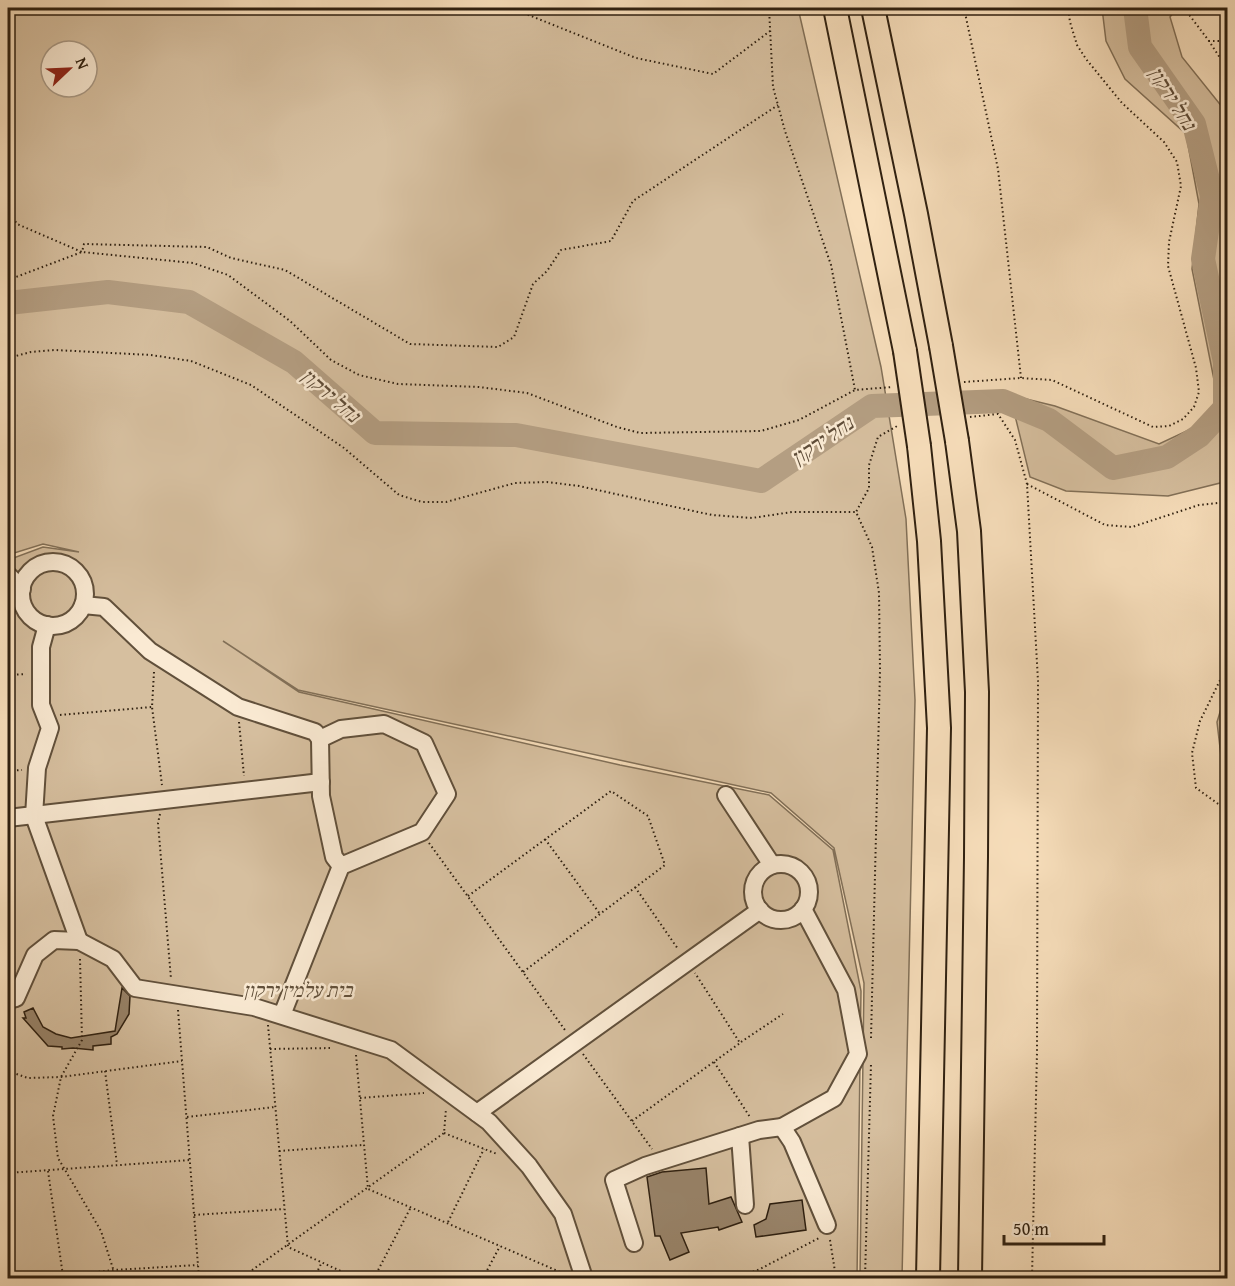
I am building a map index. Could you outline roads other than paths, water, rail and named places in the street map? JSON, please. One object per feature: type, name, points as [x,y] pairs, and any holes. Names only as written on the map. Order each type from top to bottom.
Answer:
[{"type":"highway","points":[[835,8],[905,351],[919,446],[929,541],[939,728],[928,1278]]},
{"type":"highway","points":[[873,8],[941,346],[969,531],[976,692],[970,1278]]},
{"type":"lane","points":[[51,562],[71,567],[84,584],[86,595],[83,605],[73,620],[56,626],[47,625],[30,616],[25,608],[22,589],[25,579],[40,565],[51,562]]},
{"type":"lane","points":[[8,574],[22,589]]},
{"type":"lane","points":[[83,605],[104,607],[154,654],[238,708],[315,732],[320,739],[321,796],[334,856],[341,866]]},
{"type":"lane","points":[[47,625],[41,647],[41,705],[50,728],[37,768],[34,816],[79,941]]},
{"type":"lane","points":[[274,1013],[341,866],[422,832],[447,794],[424,743],[384,724],[340,729],[320,739]]},
{"type":"lane","points":[[8,818],[321,782]]},
{"type":"lane","points":[[726,795],[772,865]]},
{"type":"lane","points":[[772,865],[793,866],[807,881],[809,891],[803,909],[786,919],[768,916],[755,902],[753,891],[755,880],[763,870],[772,865]]},
{"type":"lane","points":[[634,1243],[614,1180],[660,1161],[759,1130],[782,1127],[834,1098],[858,1054],[846,990],[803,909]]},
{"type":"lane","points":[[477,1113],[760,910]]},
{"type":"lane","points":[[8,1000],[16,998],[35,955],[54,940],[79,941],[113,959],[135,988],[254,1007],[391,1050],[489,1122],[528,1166],[564,1214],[577,1277]]},
{"type":"lane","points":[[782,1127],[792,1142],[827,1225]]},
{"type":"lane","points":[[740,1136],[745,1205]]},
{"type":"waterway","name":"נחל ירקון","points":[[8,303],[108,292],[189,302],[294,362],[375,433],[516,435],[761,481],[872,406],[1003,401],[1049,420],[1113,468],[1167,457],[1199,436],[1225,408],[1225,362],[1203,259],[1212,196],[1194,124],[1140,47],[1135,8]]},
{"type":"park label","name":"בית עלמין ירקון","points":[[298,989]]}]
